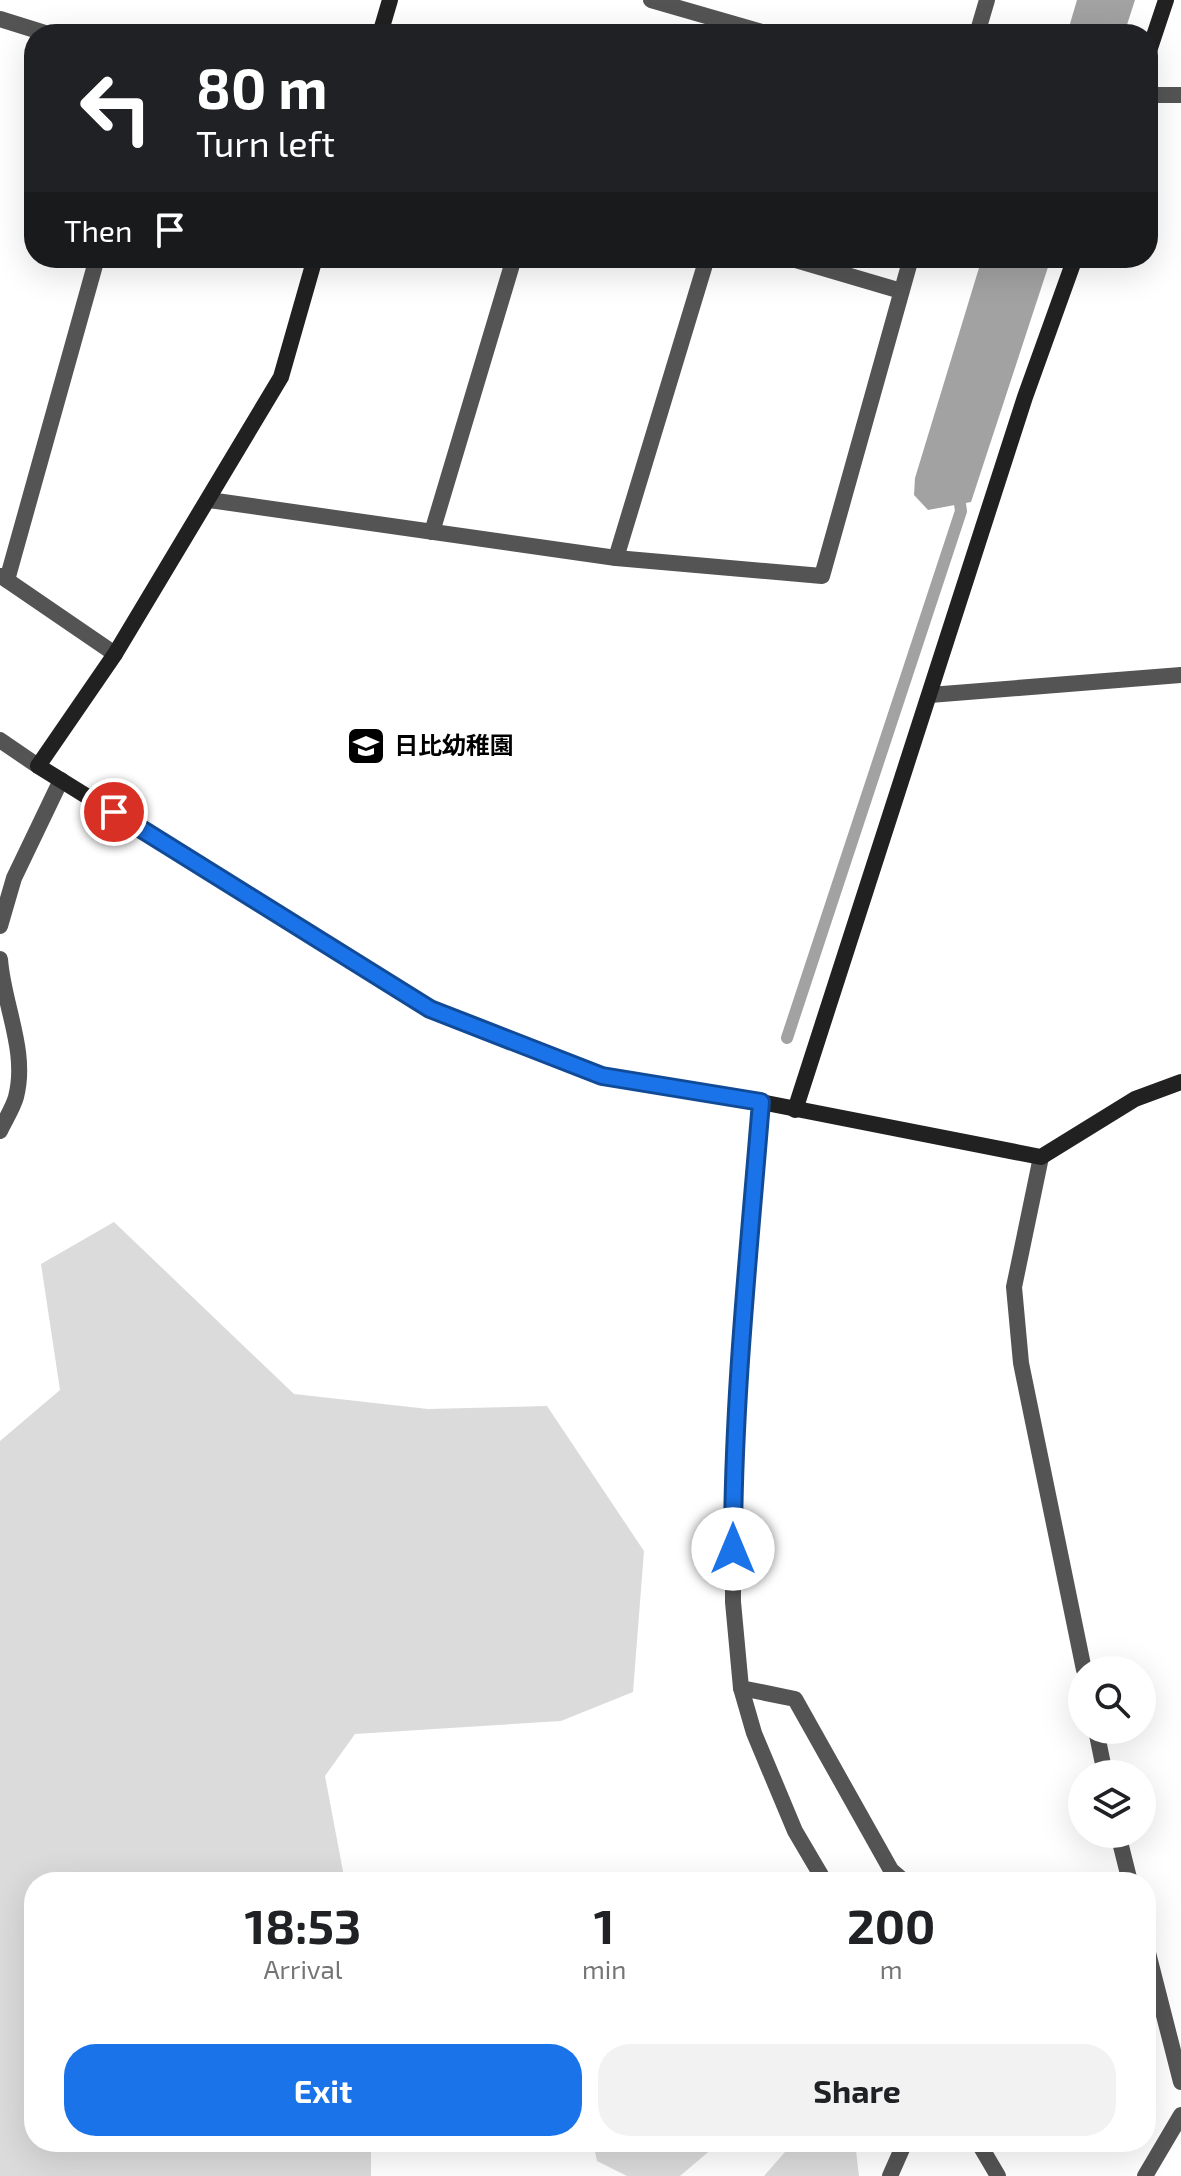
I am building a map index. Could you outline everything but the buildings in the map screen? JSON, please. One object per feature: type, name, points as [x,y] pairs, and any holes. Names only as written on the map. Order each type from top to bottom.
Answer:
[{"type":"street","points":[[383,24],[390,0]]},
{"type":"street","points":[[651,0],[734,24]]},
{"type":"street","points":[[980,24],[987,0]]},
{"type":"street","points":[[1158,24],[1166,0]]},
{"type":"street","points":[[0,19],[24,26]]},
{"type":"street","points":[[1158,95],[1181,95]]},
{"type":"street","points":[[94,268],[4,578],[115,654]]},
{"type":"street","points":[[38,766],[115,654],[281,377],[312,268]]},
{"type":"street","points":[[432,532],[511,268]]},
{"type":"street","points":[[616,558],[704,268]]},
{"type":"street","points":[[823,268],[901,291]]},
{"type":"street","points":[[209,500],[616,558],[822,576],[908,268]]},
{"type":"street","points":[[795,1110],[1025,397],[1071,268]]},
{"type":"street","points":[[930,695],[1181,675]]},
{"type":"street","points":[[0,740],[430,1009],[602,1076],[761,1102],[1041,1157],[1135,1099],[1181,1082]]},
{"type":"street","points":[[0,926],[14,878],[61,780]]},
{"type":"street","points":[[0,959],[2,990],[19,1060],[16,1097],[0,1131]]},
{"type":"street","points":[[761,1102],[733,1469],[733,1602],[741,1688],[754,1733],[795,1831],[819,1872]]},
{"type":"street","points":[[1041,1157],[1014,1287],[1015,1302],[1021,1363],[1081,1656]]},
{"type":"street","points":[[741,1688],[795,1699],[893,1872]]},
{"type":"street","points":[[1122,1848],[1128,1872]]},
{"type":"street","points":[[1156,2013],[1181,2082]]},
{"type":"street","points":[[1145,2176],[1181,2115]]},
{"type":"street","points":[[890,2176],[901,2152]]},
{"type":"street","points":[[984,2152],[998,2176]]},
{"type":"shaded area","points":[[1077,0],[1135,0],[1127,24],[1070,24]]},
{"type":"shaded area","points":[[979,268],[1048,268],[971,502],[928,510],[914,495],[915,478]]},
{"type":"shaded area","points":[[114,1222],[294,1394],[428,1409],[547,1406],[644,1551],[633,1692],[561,1721],[355,1734],[325,1776],[343,1872],[24,1872],[24,2152],[371,2152],[371,2176],[0,2176],[0,1441],[60,1390],[41,1264]]},
{"type":"shaded area","points":[[595,2152],[708,2152],[680,2176],[627,2176],[597,2161]]},
{"type":"shaded area","points":[[785,2152],[856,2152],[859,2176],[764,2176]]},
{"type":"waterway","points":[[787,1038],[961,511],[958,490]]},
{"type":"place","name":"日比幼稚園","points":[[366,746]]},
{"type":"route","points":[[114,812],[430,1009],[602,1076],[761,1102],[733,1469],[733,1549]]}]
